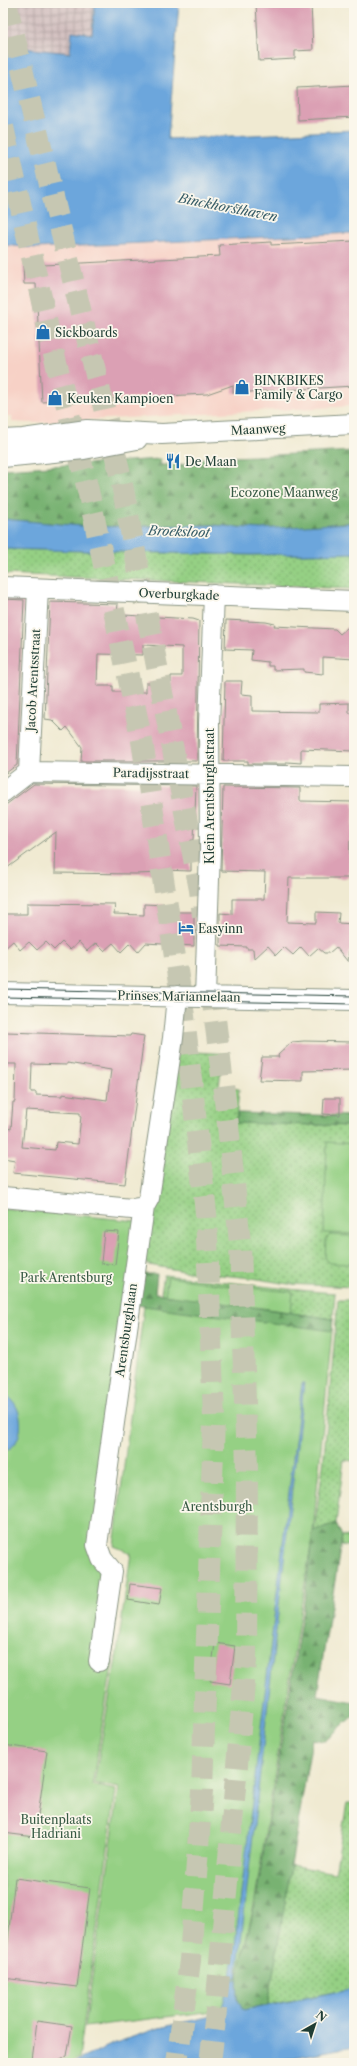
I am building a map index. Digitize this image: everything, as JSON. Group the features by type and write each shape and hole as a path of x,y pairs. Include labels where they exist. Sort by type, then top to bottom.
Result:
{"street":[{"name":"Maanweg","path":"3,440 29,439 80,430 162,434 354,424"},
{"name":"Maanweg","path":"3,457 84,449 162,434"},
{"name":"Overburgkade","path":"3,587 354,601"},
{"name":"Jacob Arentsstraat","path":"29,772 38,589"},
{"name":"Klein Arentsburghstraat","path":"205,997 210,774 209,722 214,595"},
{"name":"Paradijsstraat","path":"29,772 354,777"},
{"path":"3,792 29,772"},
{"name":"Prinses Mariannelaan","path":"3,993 354,1000"},
{"name":"Arentsburghlaan","path":"99,1661 112,1571 102,1559 97,1545 144,1207 149,1198 173,1038 177,996"},
{"path":"3,1197 132,1209 144,1207"}],"shaded area":[{"path":"3,3 100,3 95,61 3,51"},
{"path":"354,225 354,406 32,423 12,422 12,416 3,416 3,239"}],"green space":[{"name":"Ecozone Maanweg","path":"354,451 354,523 261,529 213,525 93,527 3,519 3,469 160,459 161,465 193,464 193,459"},
{"path":"3,549 252,555 354,553 354,589 3,574"},
{"path":"178,1051 229,1054 228,1061 221,1069 219,1087 239,1089 236,1123 354,1126 354,1287 288,1284 252,1278 189,1272 149,1265 142,1261 149,1222 152,1223"},
{"path":"237,1113 354,1116 354,1126 236,1123"},
{"path":"327,1142 354,1144 354,1234 324,1233"},
{"name":"Park Arentsburg","path":"3,1208 137,1221 96,1563 104,1588 94,1658 113,1661 92,1785 116,1790 79,2058 73,2060 72,2063 3,2063"},
{"path":"330,1235 350,1236 353,1241 353,1260 348,1264 329,1263 325,1259 326,1239"},
{"path":"145,1274 157,1274 155,1293 333,1319 332,1331 136,1305"},
{"path":"164,1275 335,1293 333,1319 161,1294"},
{"path":"168,1277 231,1286 293,1292 291,1312 165,1295"},
{"path":"338,1300 354,1300 354,1461 344,1460 336,1523 314,1531 323,1466"},
{"name":"Arentsburgh","path":"144,1306 332,1331 313,1532 254,1905 230,2009 85,2027 119,1788 94,1783 117,1654 131,1553 114,1546"},
{"path":"336,1523 342,1536 317,1695 354,1702 354,1715 325,1741 312,1739 268,2005 243,2011 238,2001 237,1979 255,1905 304,1602 313,1531"},
{"path":"342,1536 354,1538 354,1547 341,1545"},
{"path":"347,1803 354,1803 354,1988 268,2005 290,1865 335,1873"}],"water":[{"name":"Binckhorsthaven","path":"95,3 179,3 168,139 354,130 354,233 37,248 3,245 3,46 70,53 72,31 92,34"},
{"name":"Broeksloot","path":"3,519 93,527 213,525 261,529 354,523 354,553 252,555 3,549"},
{"path":"302,1383 304,1383 237,1977 231,1978"},
{"path":"3,1394 9,1397 17,1407 20,1427 15,1444 3,1452"},
{"path":"237,1979 238,2000 243,2011 354,1988 354,2046 266,2063 72,2063 115,2043 159,2028 220,2014 230,1980"}],"building":[{"path":"256,3 311,3 313,50 295,51 295,59 259,61"},
{"path":"354,85 354,117 298,120 297,88"},
{"path":"354,241 354,386 233,393 233,385 207,394 42,402 36,284 24,284 23,266 220,256 219,245 271,242 271,245"},
{"path":"3,599 24,600 17,765 3,775"},
{"path":"50,602 118,604 117,613 123,613 124,615 193,619 199,621 197,761 81,761 82,747 67,727 63,731 52,720 45,719","holes":["143,645 182,647 182,676 171,676 171,683 146,683 146,692 113,692 113,686 97,686 98,654 143,655"]},
{"path":"226,620 266,622 275,624 274,626 335,629 340,634 354,622 354,659 323,657 323,674 304,672 304,669 273,670 273,666 268,666 268,662 251,660 252,650 225,649"},
{"path":"225,681 242,681 241,694 252,695 252,711 319,712 319,704 349,703 349,713 354,713 354,751 301,749 301,763 287,762 287,764 248,764 248,761 223,761"},
{"path":"34,784 196,786 194,840 191,840 191,871 162,870 162,873 136,874 55,873 56,832 3,871 3,807"},
{"path":"223,787 300,788 300,801 354,802 353,840 350,840 349,878 289,878 287,922 316,923 316,912 339,913 338,923 354,924 354,951 349,951 348,962 336,947 329,953 324,953 318,948 309,956 301,947 293,955 284,947 276,955 268,946 254,959 253,949 247,949 247,947 220,946 220,913 232,914 232,899 264,899 265,872 221,871"},
{"path":"27,903 115,904 114,914 144,915 144,904 165,905 165,912 194,912 194,946 146,943 138,952 130,943 121,952 113,943 104,951 96,943 87,951 79,942 70,950 62,942 54,950 46,942 37,950 29,942 20,950 13,941 3,950 3,914 27,914"},
{"path":"6,1032 130,1036 131,1034 144,1036 125,1184 13,1173 15,1160 3,1158 3,1127 11,1129 13,1102 15,1102 16,1064 3,1064 3,1034","holes":["67,1063 111,1070 107,1100 62,1094 62,1096 36,1095 36,1092 31,1092 32,1064 67,1065","26,1110 80,1113 78,1144 56,1142 55,1150 22,1147"]},
{"path":"292,1042 354,1042 354,1070 303,1071 303,1081 259,1080 262,1057 279,1057 278,1055"},
{"path":"324,1098 340,1098 340,1115 323,1114"},
{"path":"104,1231 119,1232 115,1265 101,1263"},
{"path":"130,1584 162,1588 159,1605 128,1600"},
{"path":"215,1643 235,1646 230,1684 210,1681"},
{"path":"3,1745 47,1751 35,1837 3,1833"},
{"path":"15,1878 90,1888 77,1987 3,1978"},
{"path":"37,2021 72,2026 67,2056 56,2063 32,2060"}],"tunnel":[{"path":"6,3 120,474 200,890 203,916"},
{"path":"3,127 51,342 88,490 142,741 184,1016 206,1213 214,1419 202,1791 190,1960 177,2063"},
{"path":"210,978 228,1125 240,1243 247,1468 246,1660 215,2021 210,2063"}],"tram line":[{"path":"3,989 354,996"},
{"path":"3,997 354,1004"}],"place":[{"name":"Sickboards","path":"43,332"},
{"name":"BINKBIKES Family & Cargo","path":"242,387"},
{"name":"Keuken Kampioen","path":"55,398"},
{"name":"De Maan","path":"173,461"},
{"name":"Easyinn","path":"186,928"}],"park label":[{"name":"Buitenplaats Hadriani","path":"56,1826"}]}
